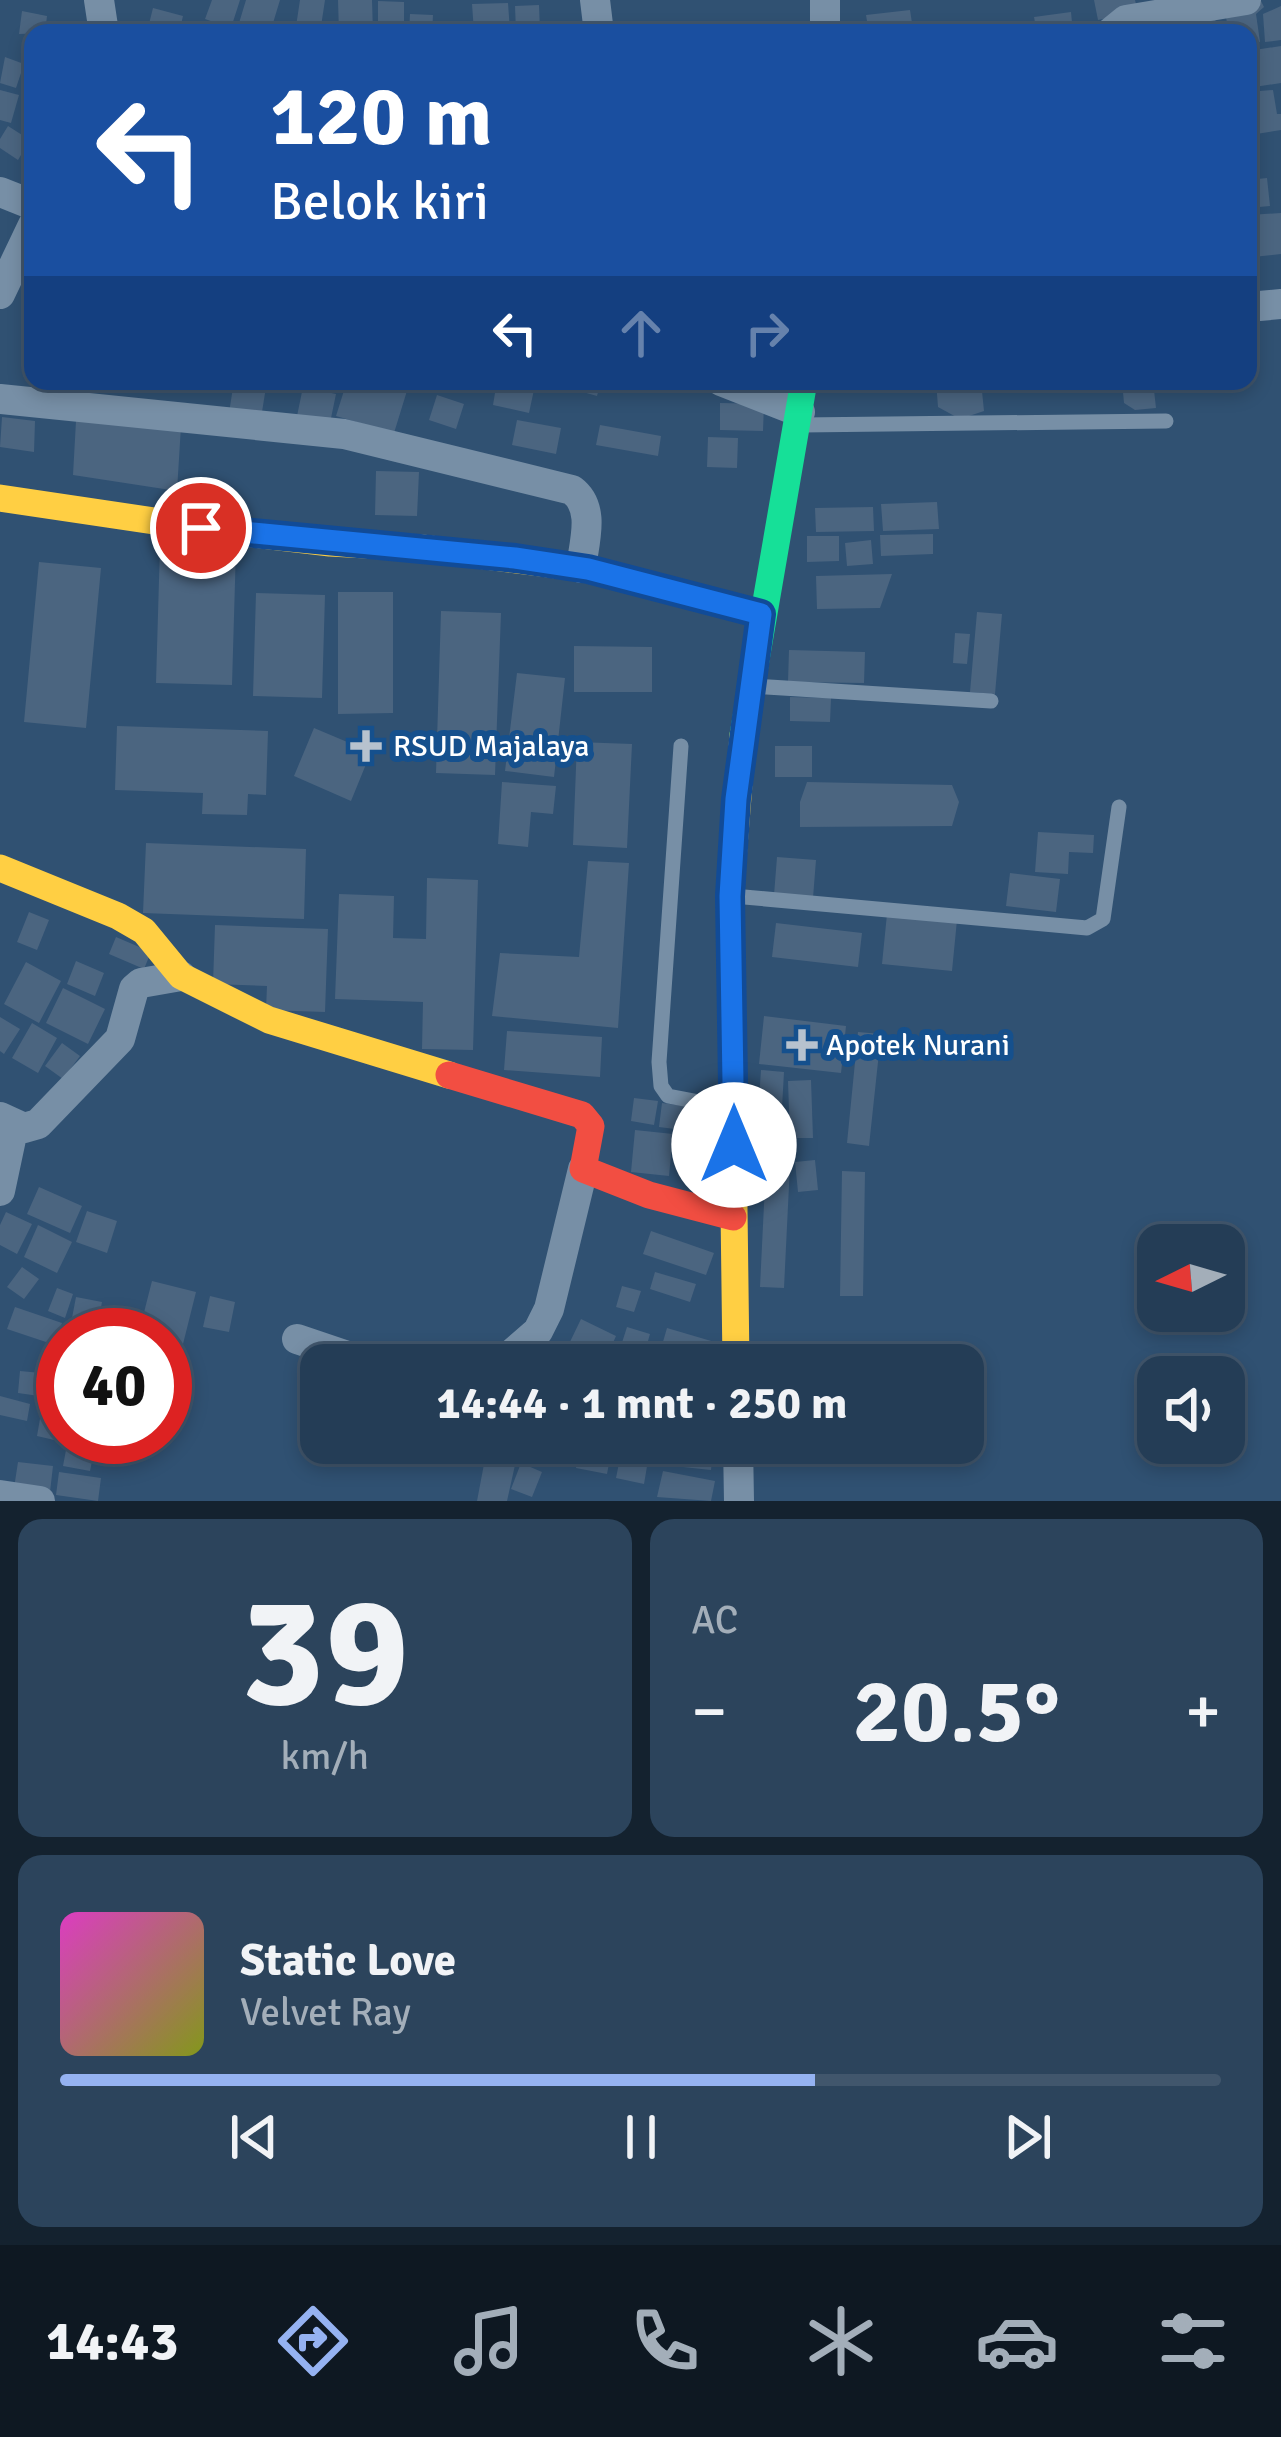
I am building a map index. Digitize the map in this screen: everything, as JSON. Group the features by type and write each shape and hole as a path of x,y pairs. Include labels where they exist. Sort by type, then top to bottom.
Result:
{"street":[{"path":"1121,24 1246,0"},
{"path":"0,294 24,244"},
{"path":"736,1344 730,896 736,799 749,686 800,406 749,390"},
{"path":"0,399 344,434 572,490 580,496 587,514 581,568"},
{"path":"0,498 201,528 581,568 761,614"},
{"path":"0,868 118,916 144,932 181,976 269,1020 582,1115 591,1126 584,1169 549,1309 538,1331 523,1344"},
{"path":"0,1191 7,1121 24,1128 38,1124 120,1039 140,982 181,976"},
{"path":"584,1169 649,1195 733,1217"},
{"path":"298,1340 310,1344"},
{"path":"738,1464 739,1501"},
{"path":"0,1495 40,1501"}],"lane":[{"path":"800,406 1166,421"},
{"path":"749,686 991,701"},
{"path":"681,746 661,1086 671,1098 734,1109"},
{"path":"730,896 1088,928 1103,919 1119,807"}],"building":[{"path":"212,0 240,0 232,24 205,19"},
{"path":"246,0 280,0 273,24 239,24"},
{"path":"300,0 325,0 321,24 296,24"},
{"path":"338,0 372,0 373,24 339,24"},
{"path":"1094,0 1135,0 1138,12 1098,20"},
{"path":"378,1 404,2 404,24 378,24"},
{"path":"1261,1 1264,7 1256,14 1260,42 1257,24 1227,24 1224,7"},
{"path":"508,3 510,24 473,24 472,4"},
{"path":"539,5 540,24 516,24 515,6"},
{"path":"1281,6 1281,40 1265,42 1263,14"},
{"path":"153,8 183,16 181,24 149,24"},
{"path":"910,10 912,23 942,24 868,24 866,15"},
{"path":"1214,10 1216,24 1150,24"},
{"path":"22,11 47,16 46,24 24,24 24,34 19,34"},
{"path":"1071,12 1072,24 1035,24 1034,17"},
{"path":"410,14 433,15 432,24 409,24"},
{"path":"1281,46 1281,83 1257,87 1257,50"},
{"path":"5,57 24,64 16,88 0,83"},
{"path":"0,90 19,95 11,123 0,120"},
{"path":"1273,90 1281,130 1257,134 1257,91"},
{"path":"8,126 24,136 18,160 0,148"},
{"path":"1267,178 1270,206 1257,207 1257,179"},
{"path":"1281,213 1281,254 1257,257 1257,214"},
{"path":"233,390 266,390 261,418 229,413"},
{"path":"302,390 336,394 330,423 297,416"},
{"path":"344,390 407,390 394,433 336,416"},
{"path":"496,390 534,390 529,413 493,405"},
{"path":"937,390 982,390 984,411 960,419 938,407"},
{"path":"1123,390 1154,390 1156,408 1135,410 1124,403"},
{"path":"437,395 464,404 456,429 429,420"},
{"path":"720,403 764,404 763,431 720,430"},
{"path":"2,417 35,421 34,452 0,447"},
{"path":"517,420 561,428 556,454 512,445"},
{"path":"76,421 181,426 177,491 73,475"},
{"path":"600,425 661,436 658,456 596,445"},
{"path":"708,437 738,438 737,468 707,467"},
{"path":"376,471 419,472 417,516 375,515"},
{"path":"937,502 939,529 883,531 881,504"},
{"path":"873,507 874,531 816,532 815,508"},
{"path":"933,534 933,554 881,556 880,535"},
{"path":"807,536 839,536 839,561 807,562"},
{"path":"871,540 873,564 847,566 845,543"},
{"path":"160,545 236,548 232,685 156,683"},
{"path":"39,562 101,568 86,728 24,722"},
{"path":"892,574 880,608 817,609 816,576"},
{"path":"338,592 393,592 393,713 338,714"},
{"path":"256,593 325,595 322,698 253,696"},
{"path":"441,611 501,613 495,775 436,773"},
{"path":"977,612 1002,614 995,694 970,692"},
{"path":"955,633 970,634 967,664 953,663"},
{"path":"574,646 652,647 652,692 574,692"},
{"path":"789,650 865,652 864,683 788,682"},
{"path":"517,673 565,678 554,777 505,771"},
{"path":"790,697 831,698 830,722 790,721"},
{"path":"117,726 268,731 266,795 248,794 247,815 202,814 203,793 115,790"},
{"path":"314,728 371,752 351,801 294,776"},
{"path":"577,742 632,744 627,848 573,845"},
{"path":"775,746 812,746 812,777 775,777"},
{"path":"502,782 556,786 553,814 531,812 528,847 498,844"},
{"path":"807,782 952,785 959,802 952,826 800,827 800,802"},
{"path":"1038,832 1094,835 1093,853 1069,852 1068,874 1035,872"},
{"path":"146,843 306,849 304,919 143,913"},
{"path":"777,857 816,860 813,898 774,895"},
{"path":"588,861 629,863 618,1028 492,1016 500,953 579,957"},
{"path":"1010,873 1060,879 1056,912 1006,906"},
{"path":"427,878 478,880 473,1050 422,1049 423,1002 335,999 339,894 394,896 393,938 426,939"},
{"path":"29,912 49,920 37,950 17,942"},
{"path":"887,914 957,920 952,971 882,964"},
{"path":"776,923 862,933 858,967 772,957"},
{"path":"215,925 328,929 325,1012 266,1010 267,986 213,984"},
{"path":"116,937 151,952 144,969 109,954"},
{"path":"76,961 104,973 95,996 67,984"},
{"path":"26,962 61,981 39,1023 4,1004"},
{"path":"63,988 105,1009 88,1044 46,1023"},
{"name":"Apotek Nurani","path":"764,1016 846,1026 841,1073 759,1064"},
{"path":"0,1017 20,1029 4,1054 0,1051"},
{"path":"32,1023 57,1038 38,1073 12,1058"},
{"path":"507,1031 602,1037 600,1077 504,1070"},
{"path":"858,1032 881,1034 869,1146 847,1143"},
{"path":"62,1043 80,1056 63,1079 45,1066"},
{"path":"761,1070 784,1072 780,1144 756,1143"},
{"path":"811,1080 813,1138 790,1138 788,1081"},
{"path":"634,1098 658,1101 654,1125 631,1121"},
{"path":"662,1103 692,1107 690,1131 659,1127"},
{"path":"635,1130 673,1134 669,1176 631,1172"},
{"path":"815,1160 818,1190 798,1192 795,1162"},
{"path":"766,1163 790,1165 784,1288 760,1287"},
{"path":"842,1171 865,1172 863,1296 840,1296"},
{"path":"39,1187 82,1206 70,1233 27,1214"},
{"path":"87,1211 117,1221 107,1253 76,1242"},
{"path":"6,1212 32,1224 17,1254 0,1245"},
{"path":"38,1225 72,1242 57,1273 24,1257"},
{"path":"651,1231 714,1253 706,1275 643,1254"},
{"path":"22,1267 39,1279 24,1299 7,1287"},
{"path":"655,1272 696,1284 690,1302 650,1289"},
{"path":"152,1281 196,1292 192,1308 145,1308"},
{"path":"622,1286 641,1291 634,1312 616,1307"},
{"path":"57,1288 73,1294 68,1308 49,1308"},
{"path":"210,1296 235,1302 229,1332 203,1327"},
{"path":"76,1297 102,1302 101,1308 74,1308"},
{"path":"15,1307 36,1314 36,1339 7,1329"},
{"path":"581,1319 616,1336 612,1344 569,1344"},
{"path":"627,1327 650,1334 647,1344 622,1344"},
{"path":"667,1328 718,1343 718,1344 662,1344"},
{"path":"20,1371 36,1373 36,1396 18,1393"},
{"path":"0,1396 30,1404 27,1421 0,1415"},
{"path":"18,1462 53,1466 50,1492 14,1488"},
{"path":"63,1464 91,1464 90,1471"},
{"path":"484,1464 515,1464 507,1501 477,1501"},
{"path":"521,1464 542,1472 532,1497 511,1489"},
{"path":"577,1464 609,1464 607,1474 576,1468"},
{"path":"619,1464 647,1464 644,1484 616,1478"},
{"path":"683,1464 712,1464 711,1470"},
{"path":"663,1471 715,1481 711,1501 657,1497"},
{"path":"59,1472 101,1478 98,1501 56,1495"}],"traffic: fast":[{"path":"743,735 802,390"}],"traffic: slow":[{"path":"0,498 201,528 581,568 761,614"},
{"path":"736,1344 730,896 743,735"},
{"path":"0,868 118,916 144,931 181,976 269,1020 449,1075"}],"traffic: jam":[{"path":"449,1075 582,1115 591,1126 583,1169 649,1195 733,1217"}],"place":[{"name":"RSUD Majalaya","path":"366,746"},
{"name":"Apotek Nurani","path":"802,1045"}],"route":[{"path":"201,528 588,569 761,614 736,799 730,896 734,1145"}]}
